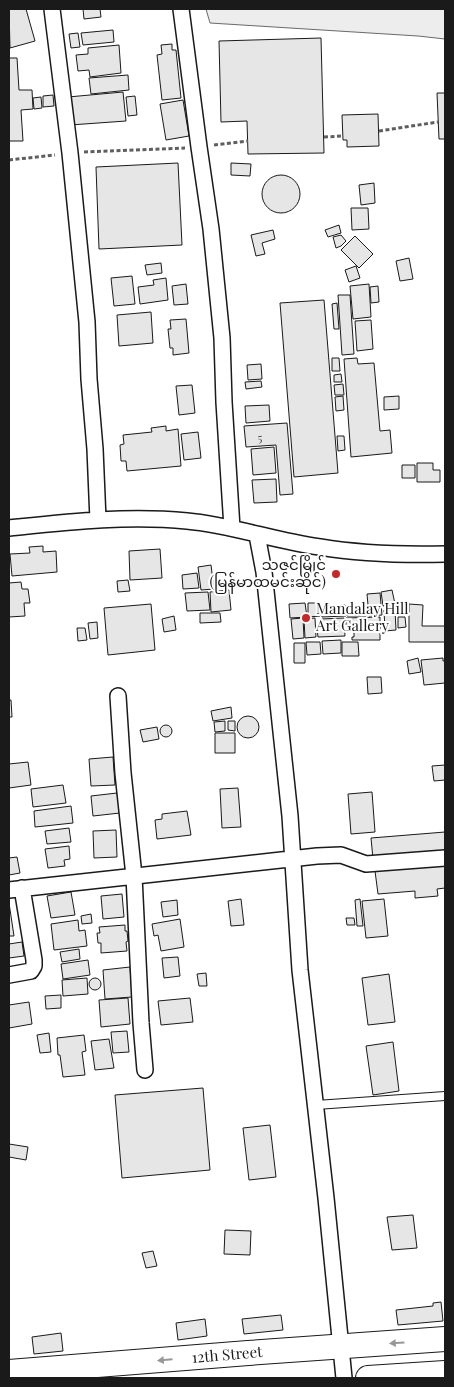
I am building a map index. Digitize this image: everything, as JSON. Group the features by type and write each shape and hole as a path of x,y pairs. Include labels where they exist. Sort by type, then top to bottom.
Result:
{"main road":[{"name":"12th Street","path":"9,1372 340,1346 445,1340"},
{"path":"368,1378 445,1373"}],"street":[{"path":"52,9 70,153 86,322 98,520"},
{"path":"181,9 211,229 222,338 232,528"},
{"path":"9,528 71,521 186,520 320,547 374,554 445,554"},
{"path":"257,535 264,572 290,816 300,970 344,1378"},
{"path":"118,696 123,773 134,876 145,1070"},
{"path":"9,975 31,971 34,966 15,889 292,858 342,855 366,864 445,858"}],"lane":[{"path":"316,1106 445,1096"}],"path":[{"path":"379,131 438,122"},
{"path":"324,137 343,136"},
{"path":"9,160 70,153 199,147 248,141"}],"shaded area":[{"path":"206,9 445,9 445,39 210,23"}],"building":[{"path":"9,9 26,9 35,41 10,48"},
{"path":"83,9 100,9 101,17 84,19"},
{"path":"113,30 114,42 83,45 81,33"},
{"path":"78,33 80,47 71,48 69,34"},
{"path":"321,38 324,153 248,154 247,121 221,122 219,41"},
{"path":"172,44 172,50 176,50 181,98 162,100 157,55 162,54 161,45"},
{"path":"119,45 121,73 90,77 89,70 78,71 76,55 88,54 88,48"},
{"path":"9,58 17,58 19,90 32,90 33,109 21,110 23,141 9,141"},
{"path":"128,75 129,90 91,94 89,78"},
{"path":"123,92 126,121 70,125 68,97"},
{"path":"437,93 445,93 445,139 439,139"},
{"path":"53,95 54,106 43,107 43,96"},
{"path":"135,96 137,115 128,116 126,97"},
{"path":"41,97 42,108 34,109 33,98"},
{"path":"183,100 189,136 166,140 160,104"},
{"path":"378,114 379,146 347,147 347,140 343,140 342,115"},
{"path":"178,163 182,245 99,249 96,167"},
{"path":"231,163 251,164 250,176 231,175"},
{"path":"281,175 288,176 294,181 299,187 299,201 294,207 288,212 281,213 274,212 268,207 263,201 262,194 263,187 268,181 274,176"},
{"path":"374,183 375,203 361,205 359,185"},
{"path":"351,208 368,208 369,229 352,230"},
{"path":"339,225 341,233 328,237 325,230"},
{"path":"273,230 275,239 262,243 265,254 256,256 251,235"},
{"path":"341,235 346,241 336,248 333,237"},
{"path":"355,236 373,254 359,268 341,250"},
{"path":"409,258 413,279 400,281 396,261"},
{"path":"161,263 162,273 147,275 145,265"},
{"path":"356,266 360,278 349,282 345,270"},
{"path":"132,276 135,304 114,306 111,278"},
{"path":"166,278 168,300 140,304 138,287 154,285 153,280"},
{"path":"186,284 188,304 174,305 172,286"},
{"path":"369,284 371,317 353,319 350,286"},
{"path":"378,286 379,302 371,303 370,287"},
{"path":"338,295 350,295 354,354 342,355"},
{"path":"324,300 338,473 294,477 280,303"},
{"path":"337,303 339,329 334,329 332,304"},
{"path":"151,312 153,343 119,346 117,315"},
{"path":"186,319 189,353 173,355 173,348 170,348 168,329 171,329 170,320"},
{"path":"371,320 373,349 357,351 355,321"},
{"path":"332,358 339,358 340,371 332,371"},
{"path":"357,358 358,364 374,363 380,431 390,430 392,453 351,457 344,359"},
{"path":"261,364 262,379 248,380 247,365"},
{"path":"341,374 342,382 334,382 334,375"},
{"path":"261,381 262,387 246,389 245,382"},
{"path":"343,384 344,395 335,395 334,385"},
{"path":"192,385 195,413 179,415 176,386"},
{"path":"343,396 344,410 336,411 335,397"},
{"path":"399,396 399,409 384,410 384,397"},
{"path":"269,405 270,421 246,423 245,406"},
{"path":"287,423 293,494 280,495 276,445 246,447 244,426"},
{"path":"166,426 166,431 178,429 181,466 127,471 126,461 121,461 120,445 124,444 123,435 152,432 151,428"},
{"path":"198,432 201,458 184,460 181,434"},
{"path":"337,436 344,436 345,450 338,451"},
{"path":"274,447 276,473 253,475 251,449"},
{"path":"417,463 433,463 433,470 440,470 440,482 417,482"},
{"path":"402,465 415,465 415,478 402,478"},
{"path":"276,479 277,502 254,503 252,480"},
{"path":"43,546 43,552 56,551 57,572 12,576 10,554 30,553 29,547"},
{"path":"160,549 162,578 130,580 129,551"},
{"path":"211,565 214,589 201,590 198,567"},
{"path":"197,573 199,588 183,589 182,575"},
{"path":"128,580 130,591 118,592 117,581"},
{"path":"21,582 22,589 28,589 30,603 24,603 25,616 9,617 9,583"},
{"path":"229,590 231,610 211,612 210,592"},
{"path":"392,590 395,604 383,606 381,592"},
{"path":"208,592 210,610 187,611 185,593"},
{"path":"380,593 382,615 369,616 367,594"},
{"path":"403,601 404,609 396,610 395,602"},
{"path":"305,603 307,617 290,618 289,604"},
{"path":"308,603 319,603 320,616 308,617"},
{"path":"151,604 155,650 108,655 104,608"},
{"path":"409,604 423,605 422,626 445,626 445,642 409,642"},
{"path":"345,605 346,616 322,617 322,607"},
{"path":"347,607 366,607 366,616 347,616"},
{"path":"384,610 395,610 396,630 385,631"},
{"path":"200,613 220,613 221,622 200,623"},
{"path":"174,616 176,630 164,632 162,619"},
{"path":"380,617 380,640 352,640 352,637 354,637 354,625 346,625 346,618"},
{"path":"398,617 405,617 406,627 398,628"},
{"path":"303,618 304,638 293,639 291,619"},
{"path":"315,618 316,637 305,638 304,619"},
{"path":"344,618 345,636 318,637 317,628 322,627 321,619"},
{"path":"97,622 98,638 90,639 88,623"},
{"path":"77,628 85,628 87,640 78,641"},
{"path":"341,640 341,653 323,654 322,641"},
{"path":"306,642 320,642 321,654 307,655"},
{"path":"342,642 358,642 359,656 342,656"},
{"path":"294,643 305,643 305,663 294,663"},
{"path":"418,658 421,672 409,674 407,661"},
{"path":"443,658 443,661 445,661 445,683 424,685 421,660"},
{"path":"367,677 381,677 382,693 368,694"},
{"path":"9,700 11,700 12,717 9,717"},
{"path":"231,707 232,718 213,721 211,711"},
{"path":"248,716 258,723 259,727 252,737 248,738 238,731 237,727 244,717"},
{"path":"225,721 225,731 215,732 214,722"},
{"path":"228,721 235,721 235,731 228,730"},
{"path":"168,725 171,726 171,736 164,737 161,736 160,729 161,726"},
{"path":"157,727 159,739 143,742 140,730"},
{"path":"215,733 235,733 235,753 215,753"},
{"path":"113,757 115,785 91,786 89,759"},
{"path":"28,762 31,785 9,788 9,764"},
{"path":"445,765 445,780 434,781 432,766"},
{"path":"63,785 66,803 33,807 31,789"},
{"path":"238,788 241,827 222,828 220,789"},
{"path":"372,792 375,832 351,834 348,794"},
{"path":"117,793 120,813 93,816 91,796"},
{"path":"71,806 73,823 35,827 34,811"},
{"path":"187,811 191,835 157,839 155,820 162,819 162,814"},
{"path":"69,828 71,842 47,844 45,831"},
{"path":"116,830 117,857 94,858 93,831"},
{"path":"445,832 445,853 373,859 371,838"},
{"path":"69,846 70,859 64,860 65,866 48,868 45,849"},
{"path":"17,857 20,873 9,875 9,858"},
{"path":"445,864 445,888 437,889 438,896 415,898 415,891 378,894 375,871"},
{"path":"71,892 75,915 51,918 47,896"},
{"path":"122,894 124,917 103,919 101,896"},
{"path":"241,899 244,925 231,926 228,901"},
{"path":"360,899 363,926 357,926 355,900"},
{"path":"384,899 388,936 366,938 362,901"},
{"path":"177,900 178,915 163,917 161,902"},
{"path":"9,903 14,936 9,936"},
{"path":"91,914 92,923 82,924 81,916"},
{"path":"346,918 354,918 355,925 347,925"},
{"path":"180,919 184,947 161,951 158,935 154,936 152,924"},
{"path":"78,920 79,931 85,930 87,946 54,950 51,924"},
{"path":"125,925 128,941 126,942 127,951 101,953 101,943 98,943 97,933 100,933 99,927"},
{"path":"22,942 24,956 9,958 9,944"},
{"path":"79,949 80,959 62,962 60,952"},
{"path":"178,957 180,976 164,978 162,958"},
{"path":"88,960 90,975 63,979 61,964"},
{"path":"130,967 132,997 105,999 103,970"},
{"path":"206,973 207,986 199,986 197,974"},
{"path":"389,974 395,1022 368,1025 362,978"},
{"path":"87,978 88,994 63,996 62,980"},
{"path":"97,978 100,979 100,989 93,990 90,989 89,982 90,979"},
{"path":"61,995 61,1008 46,1009 45,996"},
{"path":"128,998 130,1024 101,1027 99,1000"},
{"path":"190,998 193,1022 161,1025 158,1001"},
{"path":"29,1002 32,1024 9,1028 9,1005"},
{"path":"127,1031 129,1052 113,1053 111,1032"},
{"path":"49,1033 51,1052 40,1053 37,1035"},
{"path":"84,1035 86,1051 82,1052 85,1075 63,1077 60,1055 58,1055 57,1038"},
{"path":"109,1039 114,1068 95,1070 91,1041"},
{"path":"393,1042 399,1091 373,1095 366,1046"},
{"path":"203,1088 210,1170 122,1178 115,1095"},
{"path":"270,1125 276,1177 249,1180 243,1128"},
{"path":"9,1144 28,1147 26,1160 9,1157"},
{"path":"413,1215 417,1248 392,1250 387,1217"},
{"path":"225,1230 251,1231 250,1255 224,1254"},
{"path":"153,1251 157,1266 146,1268 142,1253"},
{"path":"441,1302 443,1321 398,1325 396,1310 433,1306 433,1303"},
{"path":"281,1315 283,1330 244,1334 242,1319"},
{"path":"205,1319 207,1336 178,1340 176,1323"},
{"path":"61,1333 63,1351 34,1354 32,1337"}],"place":[{"name":"သဇင်မြိုင် (မြန်မာထမင်းဆိုင်)","path":"336,574"},
{"name":"Mandalay Hill Art Gallery","path":"306,618"}]}
